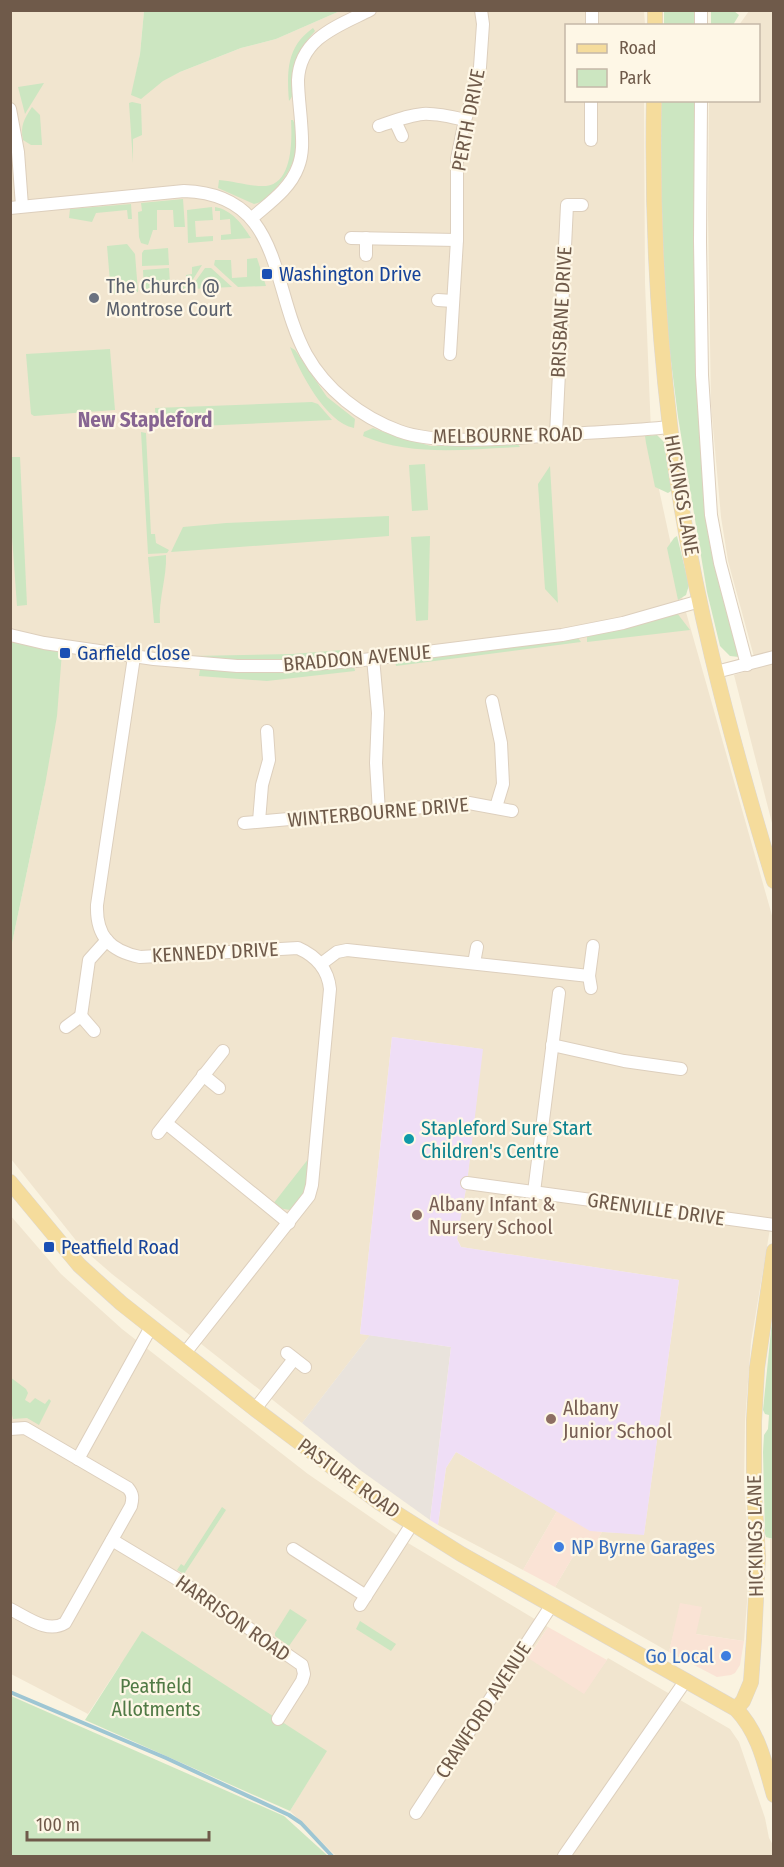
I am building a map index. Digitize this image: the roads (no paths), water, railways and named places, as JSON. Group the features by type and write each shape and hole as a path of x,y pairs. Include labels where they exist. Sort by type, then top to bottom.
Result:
{"main road":[{"name":"HICKINGS LANE","path":"654,102 653,184 659,310 670,428 700,601 716,672 768,847 774,881"},
{"name":"PASTURE ROAD","path":"10,1182 79,1264 121,1303 374,1498 412,1524 551,1606 736,1709"},
{"name":"HICKINGS LANE","path":"736,1709 751,1682 758,1556 754,1491 754,1421 758,1359 774,1251"},
{"path":"736,1709 755,1735 774,1795"}],"street":[{"path":"252,218 285,188 298,168 302,148 298,80 305,53 324,33 370,10"},
{"name":"PERTH DRIVE","path":"450,354 457,240 456,167 465,120 480,67 483,24 481,10"},
{"path":"591,102 591,140"},
{"name":"HICKINGS LANE","path":"701,102 702,340 711,514 720,563 747,665"},
{"path":"10,109 18,152 16,207"},
{"path":"379,126 424,112 465,120"},
{"path":"395,120 402,136"},
{"path":"576,124 591,124"},
{"name":"MELBOURNE ROAD","path":"16,207 191,191 212,194 227,200 252,218 265,239 298,336 307,356 323,379 367,416 398,430 432,438 456,439 670,428"},
{"name":"BRISBANE DRIVE","path":"556,435 567,205 582,205"},
{"path":"351,237 457,240"},
{"path":"366,238 366,255"},
{"path":"438,300 453,301"},
{"name":"BRADDON AVENUE","path":"10,635 44,643 134,657 237,666 285,666 373,658 595,630 700,601"},
{"path":"66,1027 81,1016 89,960 107,940 99,925 98,905 134,657"},
{"path":"716,672 774,657"},
{"path":"373,658 378,713 376,762 379,812"},
{"path":"492,701 501,743 503,784 496,807"},
{"path":"484,723 497,722"},
{"path":"259,821 262,784 269,760 267,731"},
{"name":"WINTERBOURNE DRIVE","path":"244,823 469,803 512,811"},
{"name":"KENNEDY DRIVE","path":"107,940 121,951 140,957 298,948 321,964"},
{"path":"185,1353 305,1202 312,1185 330,989 327,975 321,964 337,952 347,950 474,963 590,982 593,946"},
{"path":"474,963 477,947"},
{"path":"534,1192 559,993"},
{"path":"81,1016 94,1031"},
{"path":"552,1045 681,1070"},
{"path":"158,1133 223,1051"},
{"path":"203,1075 219,1088"},
{"path":"166,1123 289,1223"},
{"name":"GRENVILLE DRIVE","path":"467,1184 774,1226"},
{"path":"78,1459 151,1327"},
{"path":"255,1408 291,1356 305,1367"},
{"path":"10,1429 25,1428 132,1492 131,1506 65,1623 57,1628 50,1627 10,1609"},
{"path":"293,1549 363,1601 412,1524"},
{"name":"HARRISON ROAD","path":"112,1540 182,1582 302,1665 304,1674 302,1681 278,1719"},
{"name":"CRAWFORD AVENUE","path":"416,1813 551,1606"},
{"path":"564,1857 686,1680"}],"waterway":[{"path":"10,1692 166,1758 289,1815 301,1823 332,1856"}],"place":[{"name":"Washington Drive","path":"267,274"},
{"name":"The Church @ Montrose Court","path":"94,298"},
{"name":"Garfield Close","path":"65,653"},
{"name":"Stapleford Sure Start Children's Centre","path":"409,1139"},
{"name":"Albany Infant & Nursery School","path":"417,1215"},
{"name":"Peatfield Road","path":"49,1247"},
{"name":"Albany Junior School","path":"551,1419"},
{"name":"NP Byrne Garages","path":"559,1547"},
{"name":"Go Local","path":"726,1656"}],"district":[{"name":"New Stapleford","path":"145,420"}],"park label":[{"name":"Peatfield Allotments","path":"156,1698"}]}
